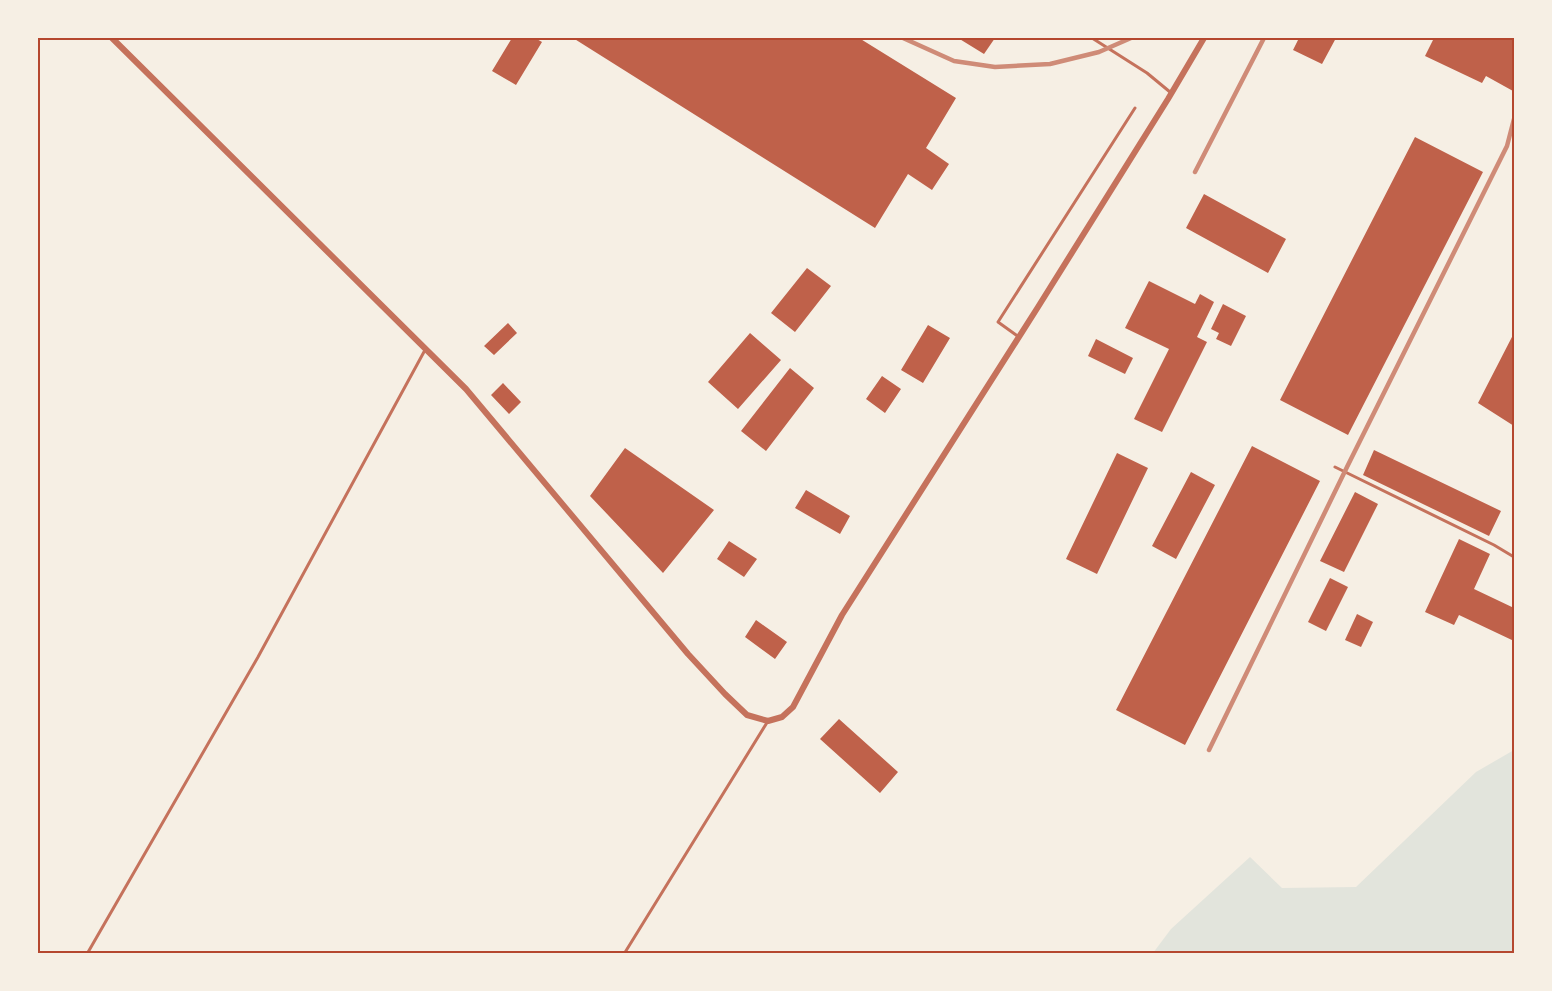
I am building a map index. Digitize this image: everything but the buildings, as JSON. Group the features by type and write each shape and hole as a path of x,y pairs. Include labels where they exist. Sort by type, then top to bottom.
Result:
{"street":[{"path":"112,38 466,389 688,654 747,715 768,722 782,717 793,707 842,615 1019,337 1204,38"}],"lane":[{"path":"1092,38 1147,73 1172,93"},
{"path":"1019,337 998,322 1135,108"},
{"path":"87,954 258,657 426,348"},
{"path":"1335,467 1515,557"},
{"path":"624,954 768,722"}],"shaded area":[{"path":"1514,750 1514,953 1153,953 1171,929 1250,857 1282,888 1356,887 1476,772"}],"railway":[{"path":"903,38 954,61 995,67 1050,64 1099,52 1131,38"},
{"path":"1195,172 1264,38"},
{"path":"1209,750 1507,146 1514,119"}]}
